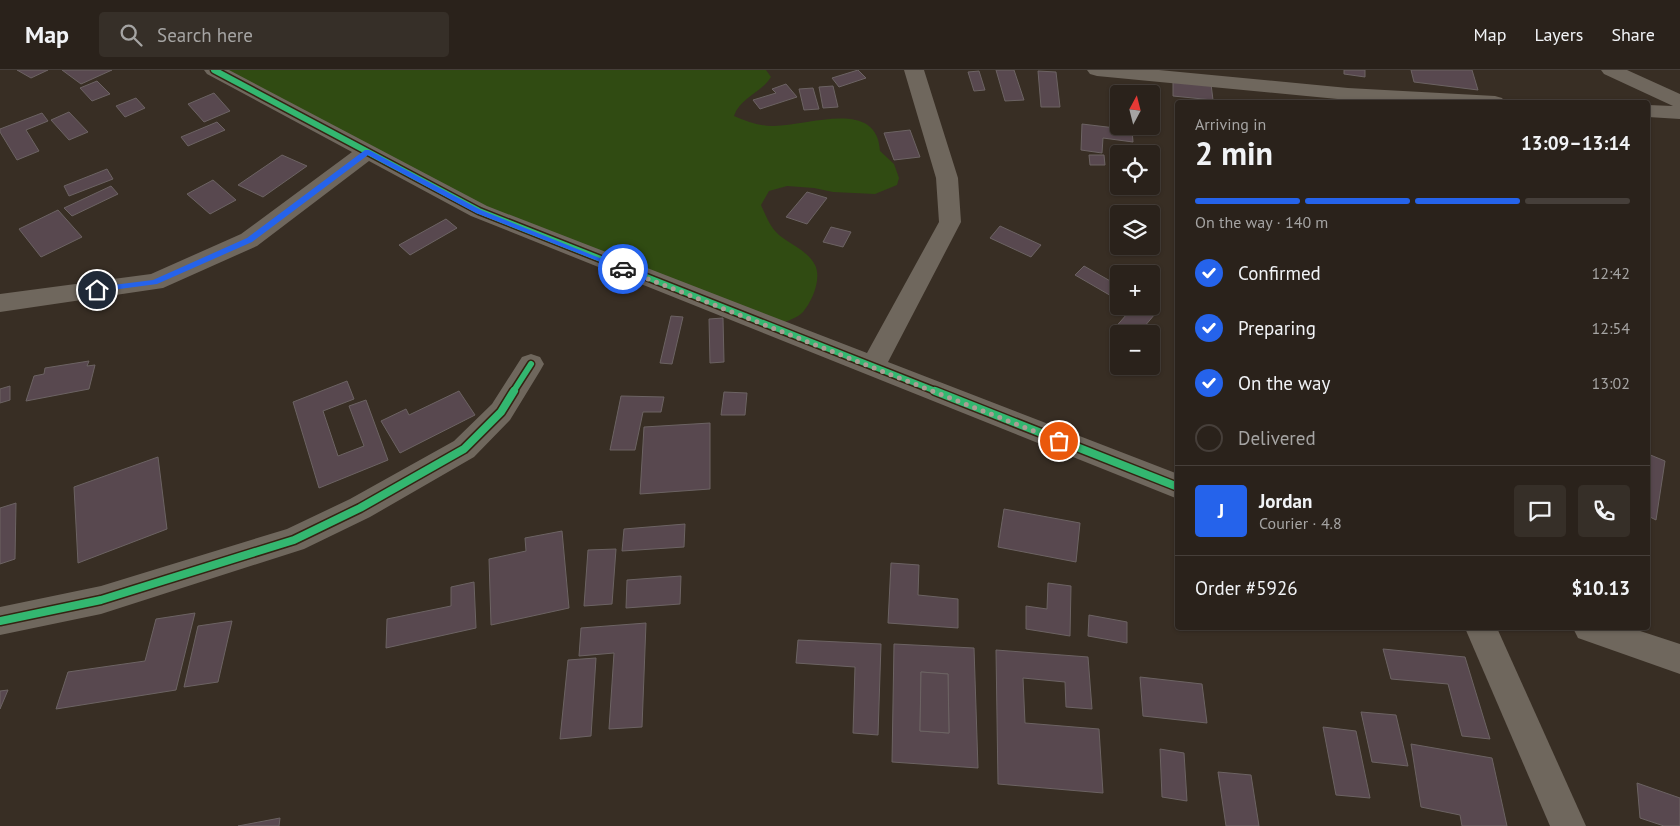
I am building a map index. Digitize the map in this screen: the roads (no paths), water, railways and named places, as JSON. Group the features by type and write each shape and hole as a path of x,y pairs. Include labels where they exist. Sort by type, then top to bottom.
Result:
{"street":[{"path":"214,70 479,211 872,367 1174,479"},
{"path":"872,367 950,222 946,178 914,70"},
{"path":"1097,70 1347,98 1421,100"},
{"path":"1611,70 1680,102"},
{"path":"1650,111 1680,113"},
{"path":"0,303 155,282 249,240 367,152"},
{"path":"0,621 101,600 294,540 351,512 464,449 501,412 532,364"},
{"path":"1482,630 1568,826"},
{"path":"1595,630 1680,659"}]}
